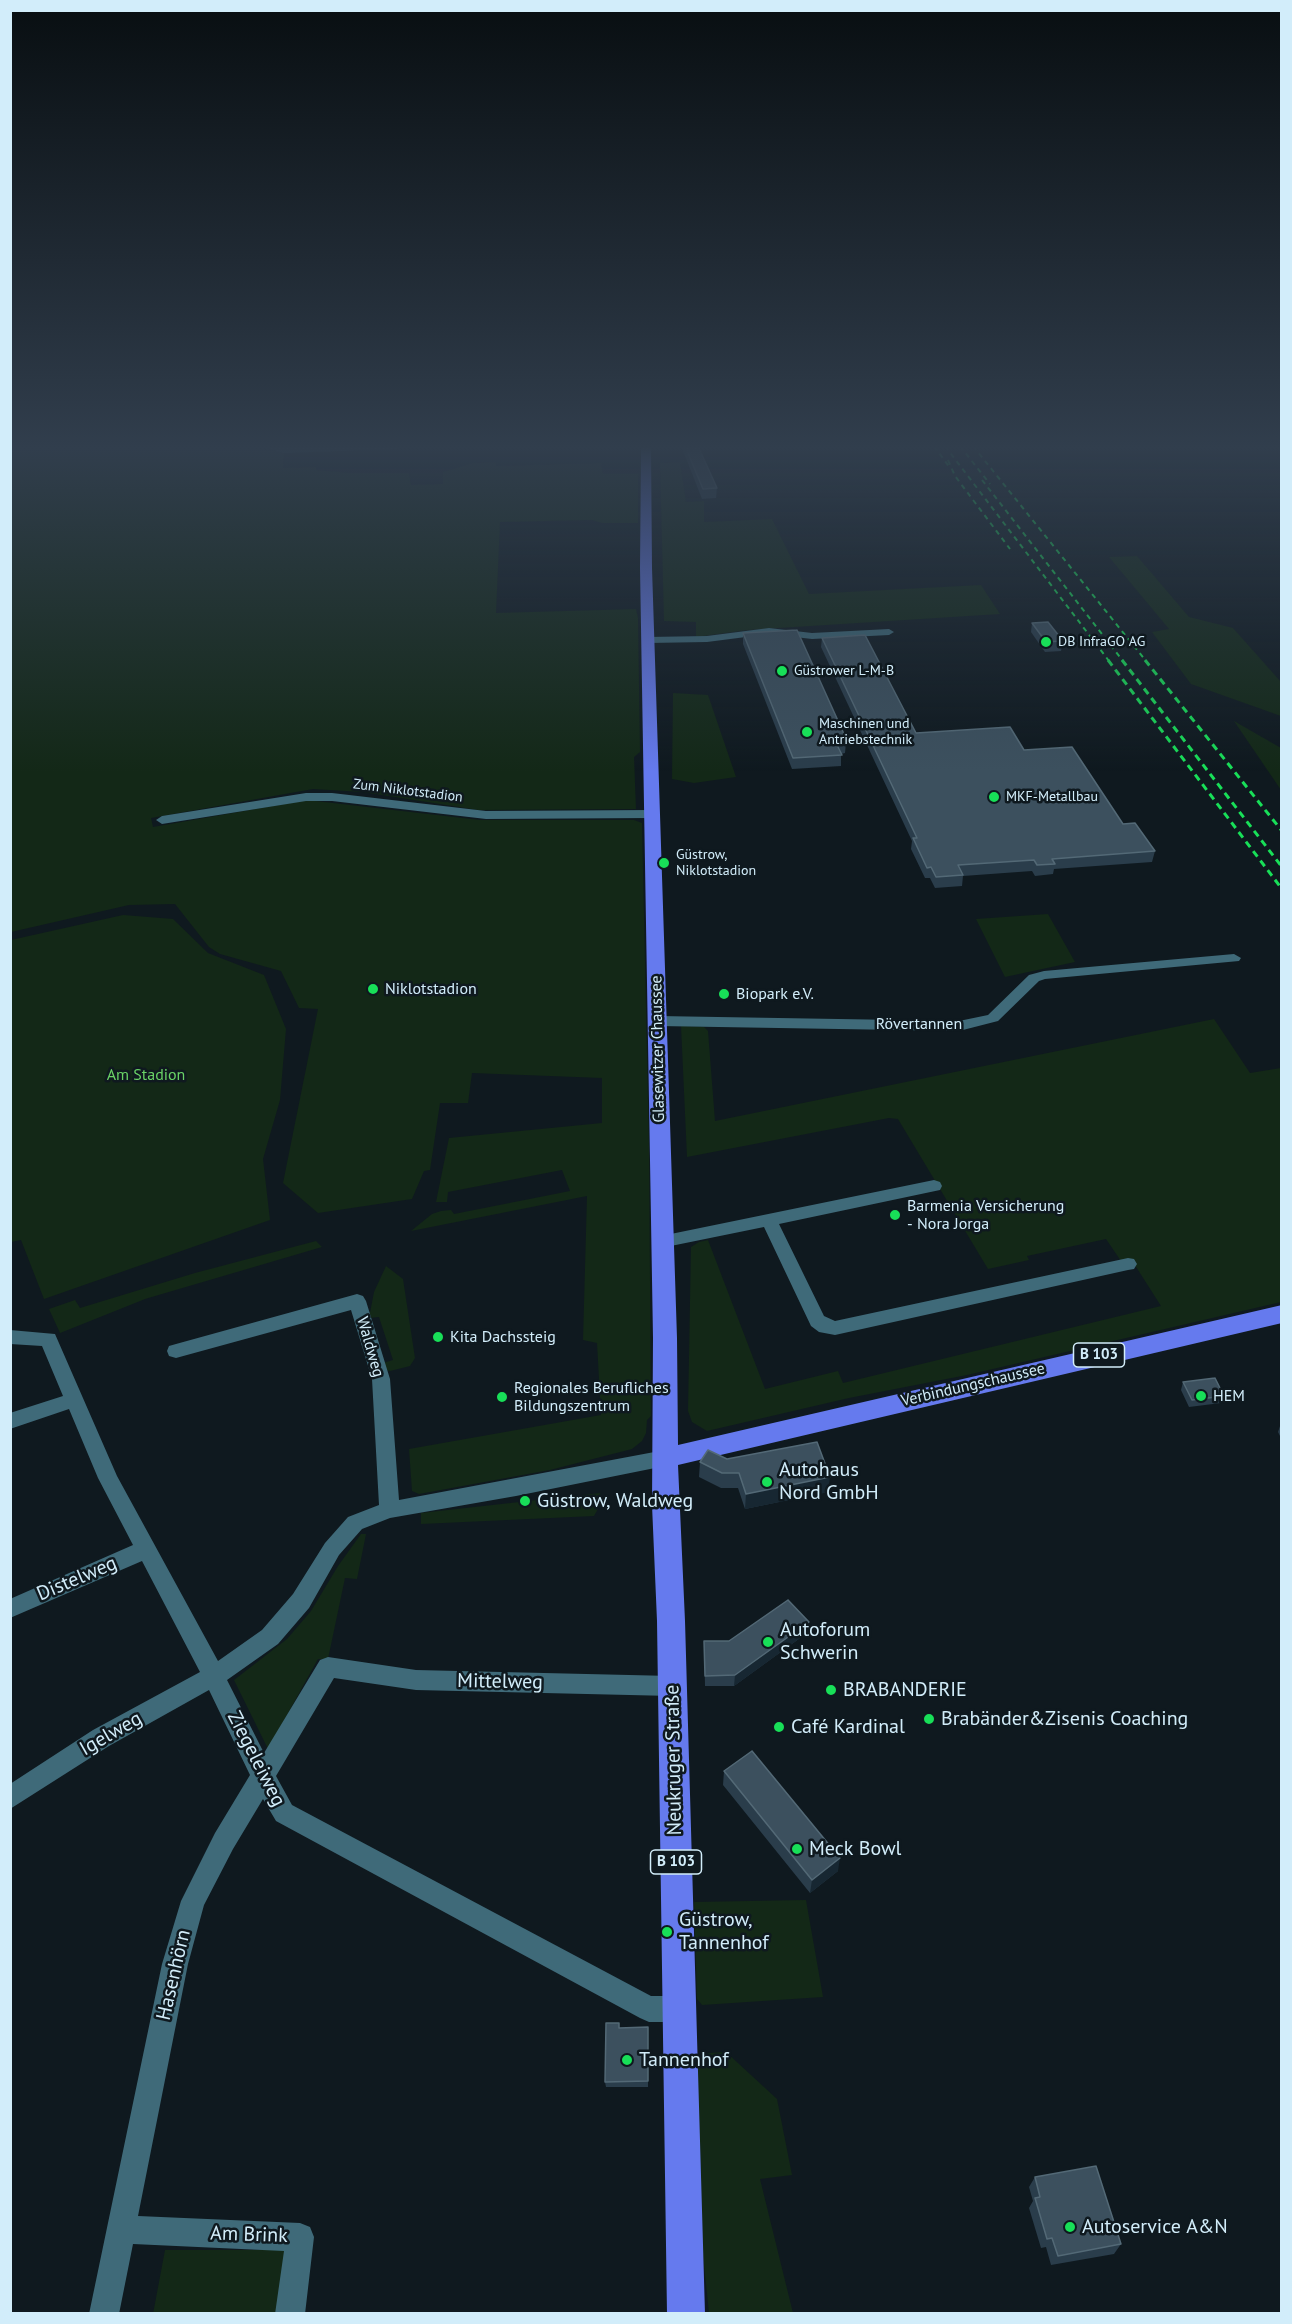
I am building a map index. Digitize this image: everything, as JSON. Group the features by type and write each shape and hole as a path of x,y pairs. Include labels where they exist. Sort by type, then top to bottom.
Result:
{"main road":[{"name":"Glasewitzer Chaussee","path":"647,554 665,1458"},
{"name":"Verbindungschaussee","path":"665,1458 1281,1314"},
{"name":"Neukruger Straße","path":"665,1458 686,2313"}],"street":[{"path":"648,640 706,639 769,631 812,636 889,632"},
{"name":"Zum Niklotstadion","path":"162,820 306,797 332,797 486,815 652,814"},
{"name":"Rövertannen","path":"658,1022 959,1026 993,1018 1034,978 1044,975 1234,958"},
{"path":"661,1242 934,1186"},
{"path":"769,1220 817,1320 825,1327 836,1328 1128,1264"},
{"name":"Waldweg","path":"176,1351 357,1301 381,1379 388,1510"},
{"name":"Ziegeleiweg","path":"10,1337 48,1339 108,1478 214,1676 263,1777 284,1813 649,2009 679,2009"},
{"path":"10,1421 73,1400"},
{"path":"214,1676 270,1637 301,1601 332,1549 355,1523 388,1510 516,1488 665,1458"},
{"name":"Distelweg","path":"10,1609 145,1550"},
{"name":"Mittelweg","path":"327,1667 416,1680 672,1686"},
{"name":"Hasenhörn","path":"104,2313 185,1924 193,1901 224,1841 327,1667"},
{"name":"Igelweg","path":"10,1798 101,1738 214,1676"},
{"name":"Am Brink","path":"120,2229 300,2237 290,2313"}],"green space":[{"path":"10,554 499,554 496,613 636,609 640,752 634,757 636,809 478,810 363,792 313,789 151,818 153,827 307,800 480,820 634,820 642,823 649,1146 651,1416 647,1420 646,1433 642,1441 632,1449 550,1470 419,1494 412,1491 409,1449 601,1415 597,1343 583,1340 587,1196 411,1231 432,1214 441,1211 451,1210 454,1214 570,1191 562,1170 448,1192 447,1202 436,1202 449,1138 602,1123 602,1078 472,1073 468,1103 440,1103 430,1170 424,1171 412,1199 318,1213 283,1183 318,1009 299,1008 281,971 220,954 209,947 175,904 129,905 11,932"},
{"path":"662,554 789,554 809,594 981,585 1000,614 747,630 696,637 696,622 664,621"},
{"path":"1137,556 1189,617 1233,628 1281,682 1281,716 1191,684 1152,632 1169,629 1109,557"},
{"path":"673,693 708,695 736,777 694,783 672,779"},
{"path":"1234,721 1281,748 1281,790"},
{"path":"1048,914 1075,962 1005,977 976,919"},
{"name":"Am Stadion","path":"123,915 173,919 208,953 264,975 286,1029 280,1100 263,1159 270,1220 44,1299 21,1240 11,1242 11,940"},
{"path":"1214,1019 1250,1073 1281,1068 1281,1302 967,1375 849,1398 707,1431 692,1422 688,1411 691,1247 699,1242 708,1240 765,1389 838,1371 843,1383 1161,1306 1131,1259 1121,1261 1106,1239 1027,1256 1029,1260 988,1269 898,1119 889,1118 687,1157 681,1026 704,1027 708,1031 715,1121"},
{"path":"316,1241 322,1247 145,1299 60,1333 49,1309 75,1300 80,1308 195,1273"},
{"path":"386,1266 403,1279 415,1358 410,1366 390,1371 386,1370 383,1363 393,1360 379,1317 369,1318 374,1292"},
{"path":"600,1493 603,1500 594,1516 421,1524 421,1513"},
{"path":"361,1534 366,1534 357,1579 345,1578 328,1659 318,1659 268,1749 234,1680 287,1639 311,1611 338,1566"},
{"path":"806,1900 823,1997 702,2005 697,1999 694,1902"},
{"path":"726,2052 777,2099 792,2175 760,2179 793,2313 709,2313 700,2226 691,2074 708,2053"},
{"path":"165,2250 290,2250 281,2313 153,2314"}],"building":[{"path":"1048,622 1063,641 1046,642 1032,623"},
{"path":"797,630 844,734 846,742 836,743 842,755 793,758 743,633"},
{"name":"MKF-Metallbau","path":"865,635 916,733 1010,727 1024,750 1072,747 1123,824 1135,823 1155,851 1052,859 1055,864 1037,865 1034,860 958,865 963,875 936,877 931,867 927,868 913,838 917,838 822,638"},
{"path":"1215,1378 1224,1396 1192,1400 1183,1382"},
{"path":"817,1442 830,1477 746,1494 739,1473 722,1473 700,1462 708,1450 727,1459"},
{"name":"Autoforum Schwerin","path":"788,1600 809,1622 735,1675 705,1676 704,1641 729,1641"},
{"name":"Meck Bowl","path":"752,1751 840,1858 812,1880 724,1771"},
{"name":"Tannenhof","path":"606,2023 619,2023 619,2028 648,2027 648,2081 605,2082"},
{"name":"Autoservice A&N","path":"1096,2166 1121,2244 1058,2256 1052,2238 1047,2239 1035,2198 1040,2197 1035,2177"}],"railway":[{"path":"1028,554 1109,661"},
{"path":"1040,554 1123,661"},
{"path":"1060,554 1146,661"},
{"path":"1108,660 1282,889"},
{"path":"1122,660 1282,867"},
{"path":"1145,660 1282,831"}],"place":[{"name":"DB InfraGO AG","path":"1046,642"},
{"name":"Güstrower L-M-B","path":"782,671"},
{"name":"Maschinen und Antriebstechnik","path":"807,732"},
{"name":"MKF-Metallbau","path":"994,797"},
{"name":"Güstrow, Niklotstadion","path":"664,863"},
{"name":"Niklotstadion","path":"373,989"},
{"name":"Biopark e.V.","path":"724,994"},
{"name":"Barmenia Versicherung - Nora Jorga","path":"895,1215"},
{"name":"Kita Dachssteig","path":"438,1337"},
{"name":"HEM","path":"1201,1396"},
{"name":"Regionales Berufliches Bildungszentrum","path":"502,1397"},
{"name":"Autohaus Nord GmbH","path":"767,1482"},
{"name":"Güstrow, Waldweg","path":"525,1501"},
{"name":"Autoforum Schwerin","path":"768,1642"},
{"name":"BRABANDERIE","path":"831,1690"},
{"name":"Brabänder&Zisenis Coaching","path":"929,1719"},
{"name":"Café Kardinal","path":"779,1727"},
{"name":"Meck Bowl","path":"797,1849"},
{"name":"Güstrow, Tannenhof","path":"667,1932"},
{"name":"Tannenhof","path":"627,2060"},
{"name":"Autoservice A&N","path":"1070,2227"}]}
